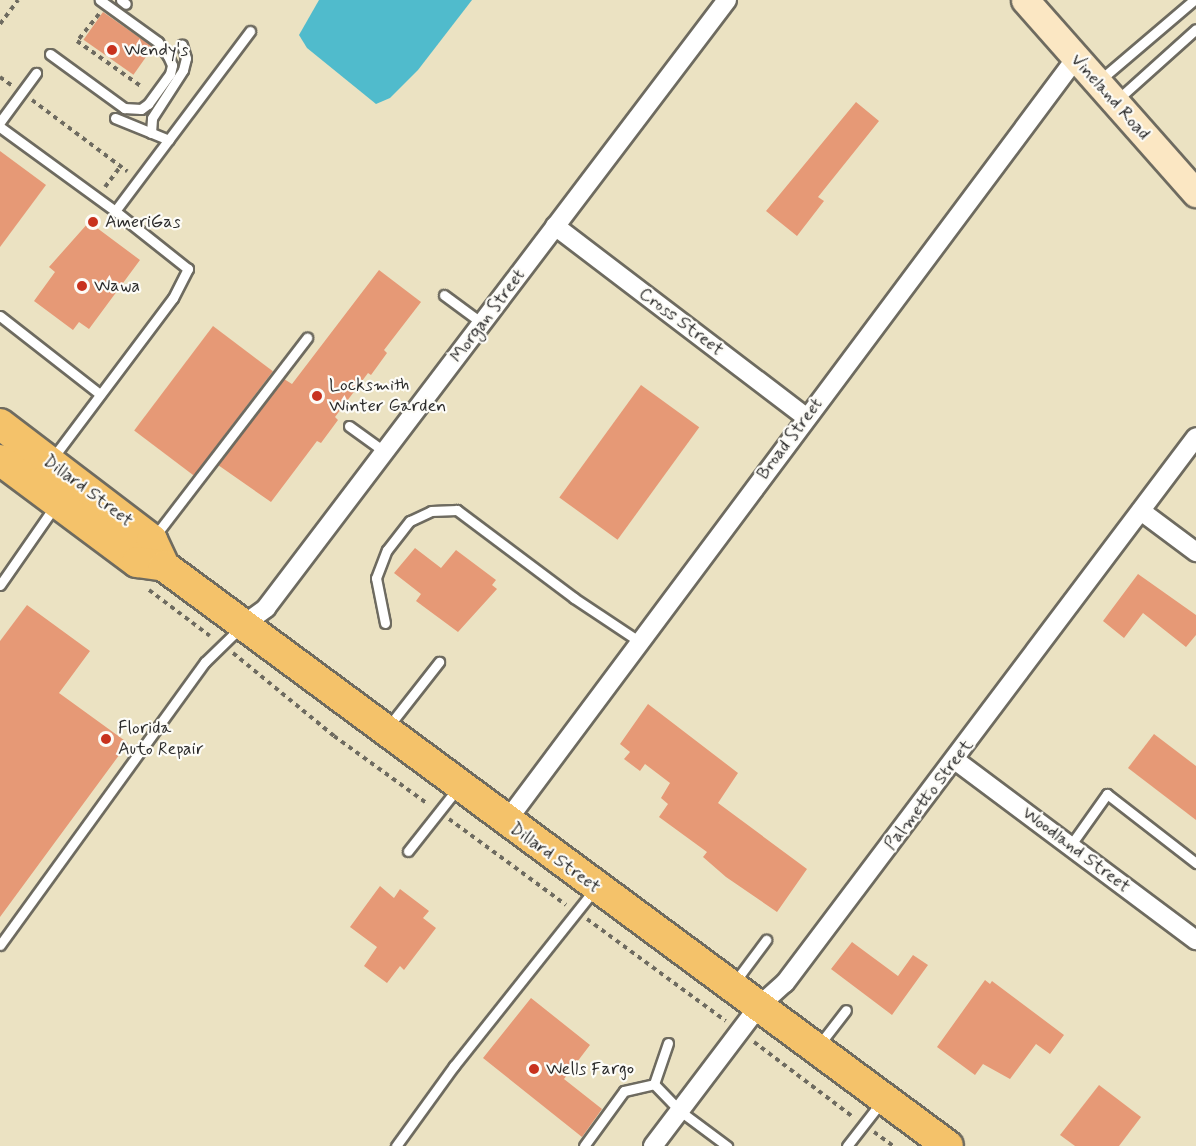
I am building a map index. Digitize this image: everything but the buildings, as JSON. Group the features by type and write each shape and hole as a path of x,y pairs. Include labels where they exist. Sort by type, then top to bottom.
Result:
{"main road":[{"name":"Vineland Road","path":"1025,0 1194,188"},
{"name":"Dillard Street","path":"0,424 50,461 243,625 595,888 948,1146"},
{"name":"Dillard Street","path":"0,460 137,562 158,553"}],"street":[{"name":"Morgan Street","path":"243,625 266,608 727,0"},
{"name":"Broad Street","path":"506,822 1076,58"},
{"name":"Cross Street","path":"555,226 806,417"},
{"name":"Palmetto Street","path":"653,1146 758,1007 785,983 956,760 1196,437"},
{"path":"1141,512 1196,552"},
{"name":"Woodland Street","path":"956,760 1196,940"}],"lane":[{"path":"50,54 124,108 141,109 164,83 172,65 158,42 100,0"},
{"path":"1106,92 1194,0"},
{"path":"1106,92 1196,29"},
{"path":"115,211 250,31"},
{"path":"151,133 152,118 183,70 186,58 182,45"},
{"path":"0,122 36,72"},
{"path":"115,118 169,140"},
{"path":"0,127 115,211 188,269 173,298 50,461"},
{"path":"444,295 482,323"},
{"path":"0,316 100,394"},
{"path":"158,553 307,338"},
{"path":"349,426 385,452"},
{"path":"0,585 58,502"},
{"path":"386,623 376,578 387,550 410,521 431,511 457,510 640,642"},
{"path":"0,945 205,662 243,625"},
{"path":"385,732 439,662"},
{"path":"408,851 459,787"},
{"path":"1070,846 1107,794 1196,863"},
{"path":"396,1146 454,1066 595,888"},
{"path":"731,987 766,940"},
{"path":"816,1050 846,1010"},
{"path":"654,1084 668,1043"},
{"path":"654,1084 680,1111 727,1146"},
{"path":"584,1146 624,1091 654,1084"},
{"path":"848,1146 883,1099"}],"path":[{"path":"0,24 18,0"},
{"path":"116,12 113,16 103,10 77,41 141,88 144,84"},
{"path":"0,77 15,88"},
{"path":"27,96 128,171"},
{"path":"105,187 121,166"}],"water":[{"path":"319,0 472,0 418,70 390,98 376,104 307,48 299,35"}],"place":[{"name":"Wendy's","path":"112,50"},
{"name":"AmeriGas","path":"93,222"},
{"name":"Wawa","path":"82,286"},
{"name":"Locksmith Winter Garden","path":"317,396"},
{"name":"Florida Auto Repair","path":"106,739"},
{"name":"Wells Fargo","path":"534,1069"}]}
